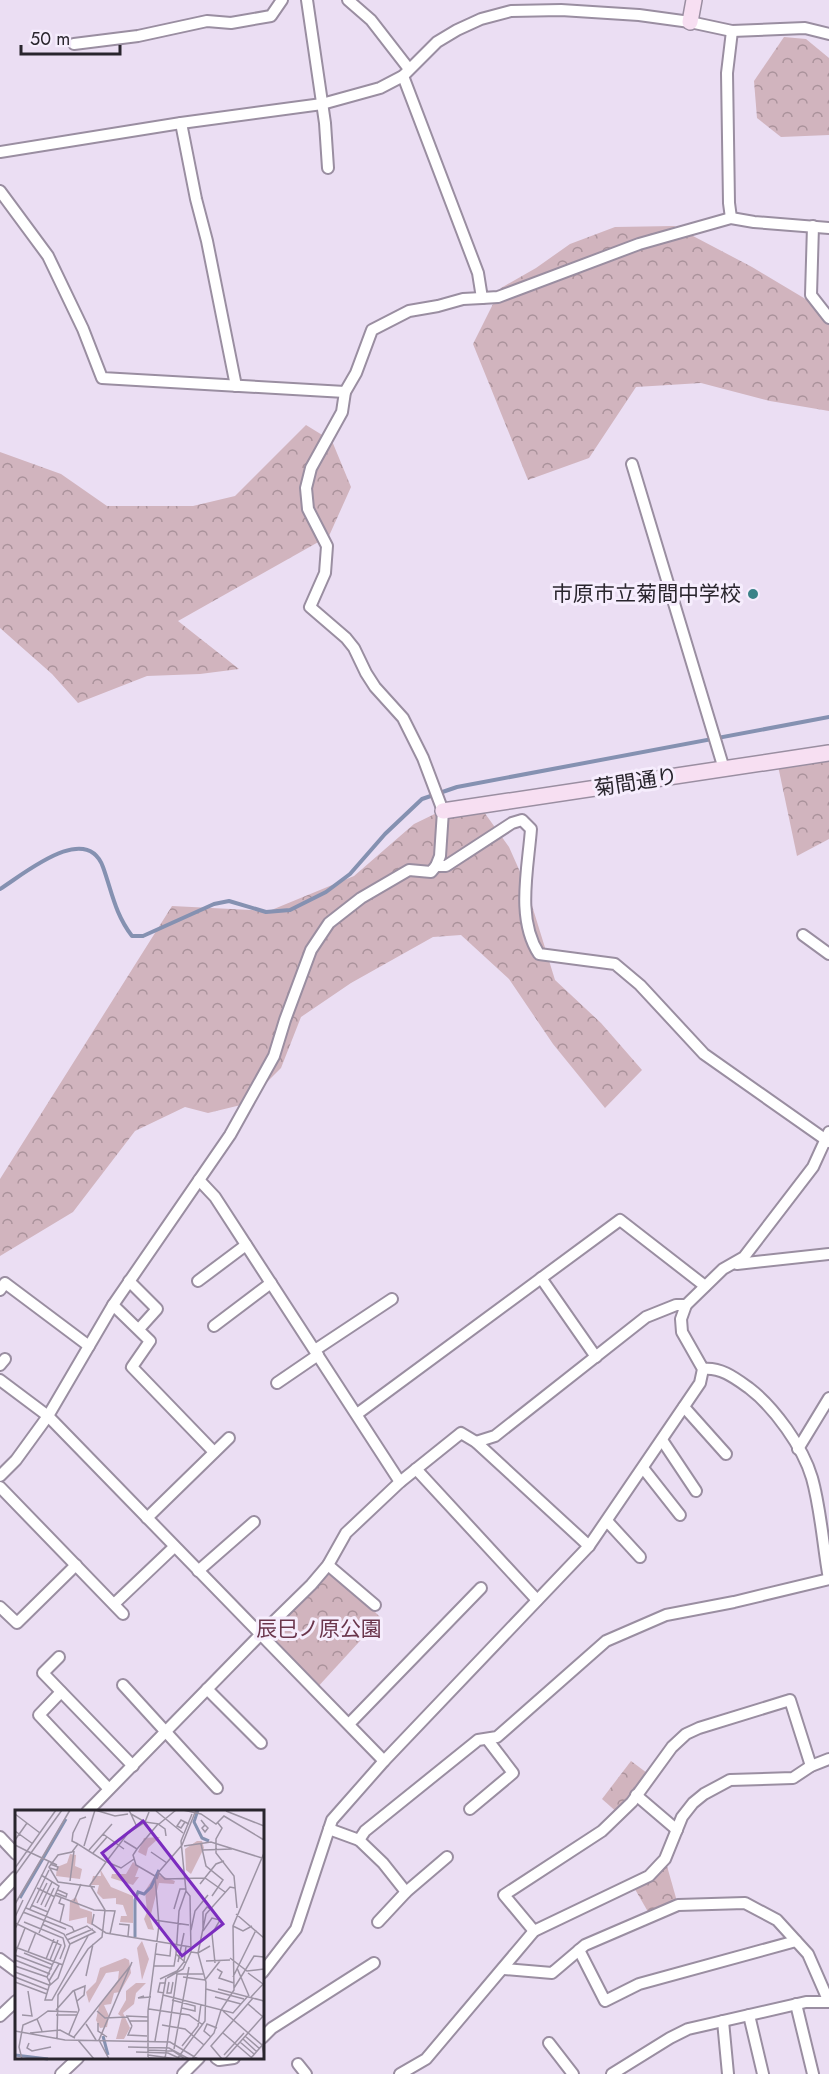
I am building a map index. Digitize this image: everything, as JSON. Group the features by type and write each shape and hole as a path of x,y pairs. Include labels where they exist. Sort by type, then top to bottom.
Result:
{"street":[{"path":"74,44 138,36 207,21 231,23 271,16 282,0"},
{"path":"306,0 325,123 328,168"},
{"path":"348,0 371,20 406,72 478,273 482,298"},
{"path":"690,22 694,0"},
{"path":"0,152 181,123 322,104 380,88 406,72 437,42 457,30 481,19 511,11 561,10 639,15 732,31 805,28 829,34"},
{"path":"731,218 727,73 732,31"},
{"path":"181,123 236,386"},
{"path":"0,191 48,256 83,329 102,378 345,392"},
{"path":"0,1476 48,1416 113,1305 230,1135 274,1056 311,950 329,923 361,898 409,870 431,872 440,856 443,811 423,758 403,718 375,687 346,638 310,607 325,573 327,546 308,508 306,488 312,468 342,412 345,392 356,373 372,330 409,311 463,299 498,297 639,244 731,218 829,228"},
{"path":"813,226 811,295 829,318"},
{"path":"633,464 724,769"},
{"name":"菊間通り","path":"443,811 829,753"},
{"path":"264,1970 296,1929 332,1820 384,1761 589,1546 644,1468 700,1383 703,1369 682,1332 681,1319 686,1305 723,1269 744,1257 813,1167 828,1138 704,1054 640,985 615,964 539,954 530,941 525,914 531,828 522,820 512,823 446,866 436,866"},
{"path":"803,935 829,954"},
{"path":"199,1180 215,1197 400,1482"},
{"path":"357,1414 620,1220 705,1286"},
{"path":"198,1281 246,1245"},
{"path":"731,1265 829,1254"},
{"path":"541,1278 596,1357"},
{"path":"129,1281 157,1309 138,1329"},
{"path":"0,1290 5,1283 89,1346"},
{"path":"214,1326 271,1283"},
{"path":"277,1383 316,1352 392,1299"},
{"path":"113,1305 150,1341 132,1367 214,1452"},
{"path":"476,1442 495,1436 646,1317 676,1305 686,1305"},
{"path":"359,1840 365,1831 478,1740 497,1737 606,1641 666,1615 734,1602 829,1579 811,1475 798,1449 777,1415 760,1397 730,1374 710,1368 703,1369"},
{"path":"0,1380 48,1416 384,1761"},
{"path":"798,1449 829,1398"},
{"path":"684,1407 726,1454"},
{"path":"89,1810 311,1585 328,1565 346,1533 400,1482 461,1433 476,1442 589,1546"},
{"path":"147,1518 229,1438"},
{"path":"662,1440 696,1491"},
{"path":"644,1468 680,1515"},
{"path":"416,1469 537,1600"},
{"path":"0,1487 123,1614"},
{"path":"607,1521 640,1557"},
{"path":"198,1571 254,1522"},
{"path":"114,1604 174,1547"},
{"path":"0,1607 17,1623 76,1565"},
{"path":"328,1565 375,1605"},
{"path":"349,1724 481,1588"},
{"path":"59,1657 43,1673 133,1766"},
{"path":"123,1685 217,1788"},
{"path":"207,1689 261,1743"},
{"path":"61,1692 39,1715 108,1788"},
{"path":"534,1931 504,1895 602,1831 636,1796 672,1747 686,1734 790,1700 811,1766"},
{"path":"470,1809 513,1773 487,1738"},
{"path":"400,2074 426,2060 534,1931 649,1876 665,1859 682,1817 693,1803 714,1787 730,1780 793,1778 829,1758"},
{"path":"636,1796 677,1830"},
{"path":"329,1829 359,1840 383,1863 406,1892"},
{"path":"0,1837 15,1853"},
{"path":"378,1922 406,1892 447,1857"},
{"path":"0,1894 15,1878"},
{"path":"504,1969 552,1973 585,1945 678,1905 745,1903 777,1920 808,1954 829,2002 806,2002 688,2029 612,2074"},
{"path":"579,1950 605,2001 639,1984 796,1941"},
{"path":"0,1959 15,1970"},
{"path":"264,2036 272,2028 374,1964"},
{"path":"0,2016 15,2002"},
{"path":"796,2004 813,2074"},
{"path":"749,2015 763,2074"},
{"path":"723,2021 728,2074"},
{"path":"549,2043 573,2074"},
{"path":"61,2074 77,2059"},
{"path":"183,2074 198,2059"},
{"path":"298,2064 306,2074"},
{"path":"625,2066 633,2074"}],"green space":[{"path":"784,37 806,39 829,58 829,135 781,137 757,118 754,81"},
{"path":"674,226 752,267 829,313 829,411 770,401 701,383 636,387 589,458 528,480 473,344 501,288 536,268 570,244 615,227"},
{"path":"306,425 332,441 351,487 329,536 178,621 239,669 200,674 147,676 78,703 52,674 0,628 0,452 61,474 107,506 193,506 235,496"},
{"path":"829,753 829,839 797,856 777,761"},
{"path":"479,805 509,847 525,883 555,980 601,1023 642,1070 605,1108 553,1044 509,979 461,935 433,937 351,983 301,1017 281,1068 245,1104 208,1113 185,1107 135,1131 73,1212 0,1256 0,1179 172,906 269,911 354,876 414,824 451,806"},
{"name":"辰巳ノ原公園","path":"328,1565 381,1618 315,1690 260,1635"},
{"path":"631,1761 651,1776 619,1814 602,1799"},
{"path":"665,1859 678,1905 651,1917 632,1884"}],"waterway":[{"path":"0,889 54,855 69,850 83,849 95,854 103,867 118,911 132,936 143,936 214,904 229,901 266,912 290,910 326,892 350,874 385,834 422,799 457,787 829,717"}],"place":[{"name":"市原市立菊間中学校","path":"753,594"}]}
